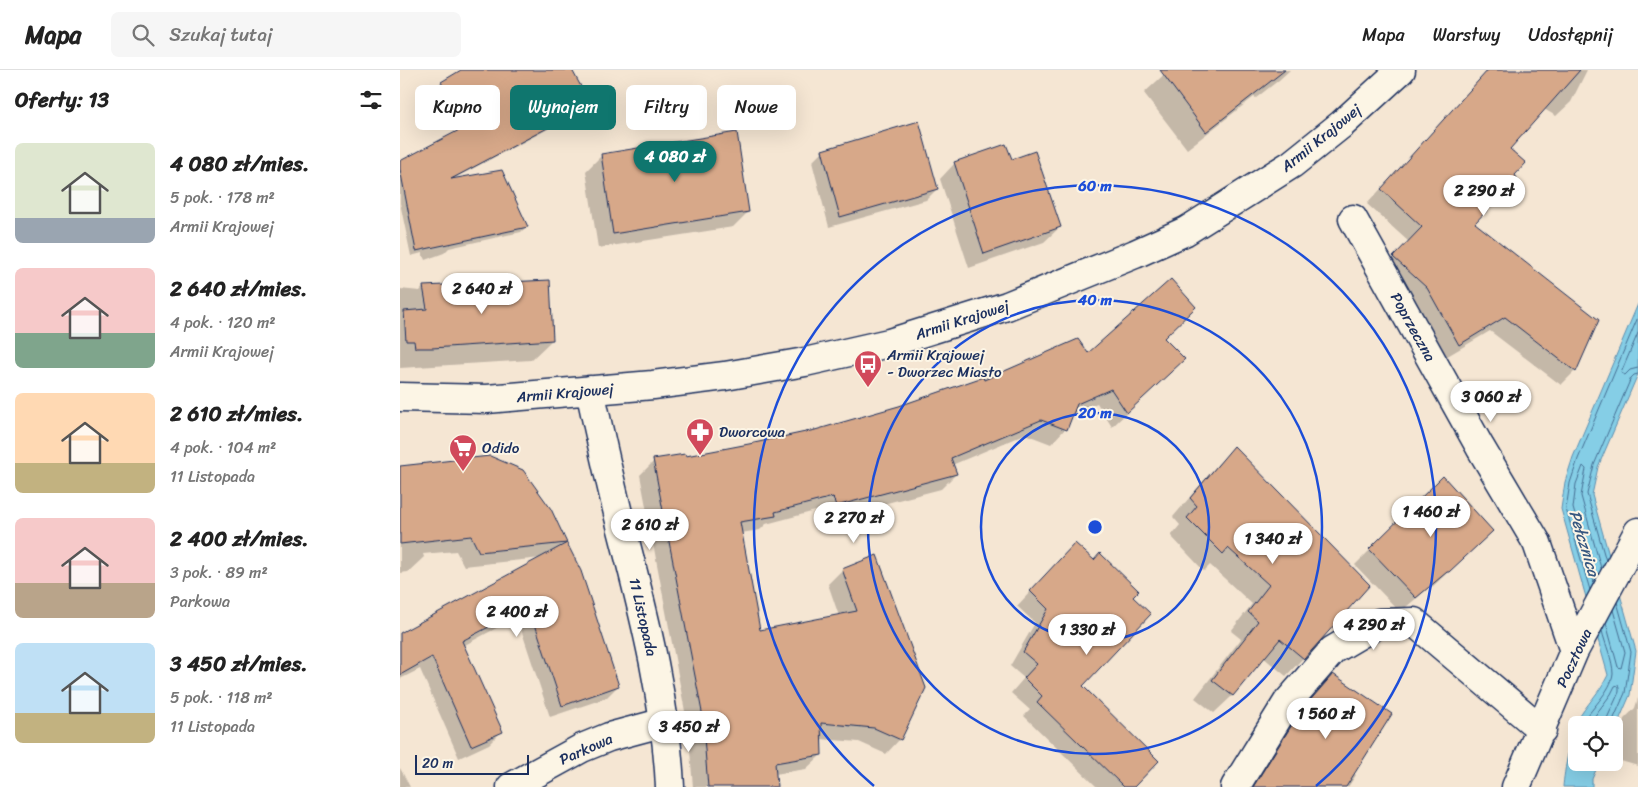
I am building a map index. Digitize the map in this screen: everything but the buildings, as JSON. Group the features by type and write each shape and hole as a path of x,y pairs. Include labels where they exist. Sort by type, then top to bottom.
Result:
{"main road":[{"name":"Armii Krajowej","path":"400,397 487,399 725,376 805,362 889,343 1007,306 1135,254 1186,231 1292,164 1342,124 1401,70"},
{"name":"Poprzeczna","path":"1353,219 1480,447 1537,543 1579,642"},
{"name":"11 Listopada","path":"590,390 605,462 646,625 665,722 670,787"},
{"name":"Pocztowa","path":"1516,787 1579,642 1638,532"},
{"path":"1235,787 1287,703 1333,650 1379,623 1414,622 1542,730"},
{"name":"Parkowa","path":"511,787 582,748 609,737 665,722"}],"water":[{"name":"Pełcznica","path":"1638,304 1638,374 1598,467 1592,495 1636,651 1630,695 1621,716 1580,716 1608,675 1561,509 1565,482 1573,457"},
{"path":"1568,753 1568,771 1596,771 1592,779 1592,787 1563,787"}],"place":[{"name":"Armii Krajowej - Dworzec Miasto","path":"868,388"},
{"name":"Dworcowa","path":"700,456"},
{"name":"Odido","path":"463,472"}]}
